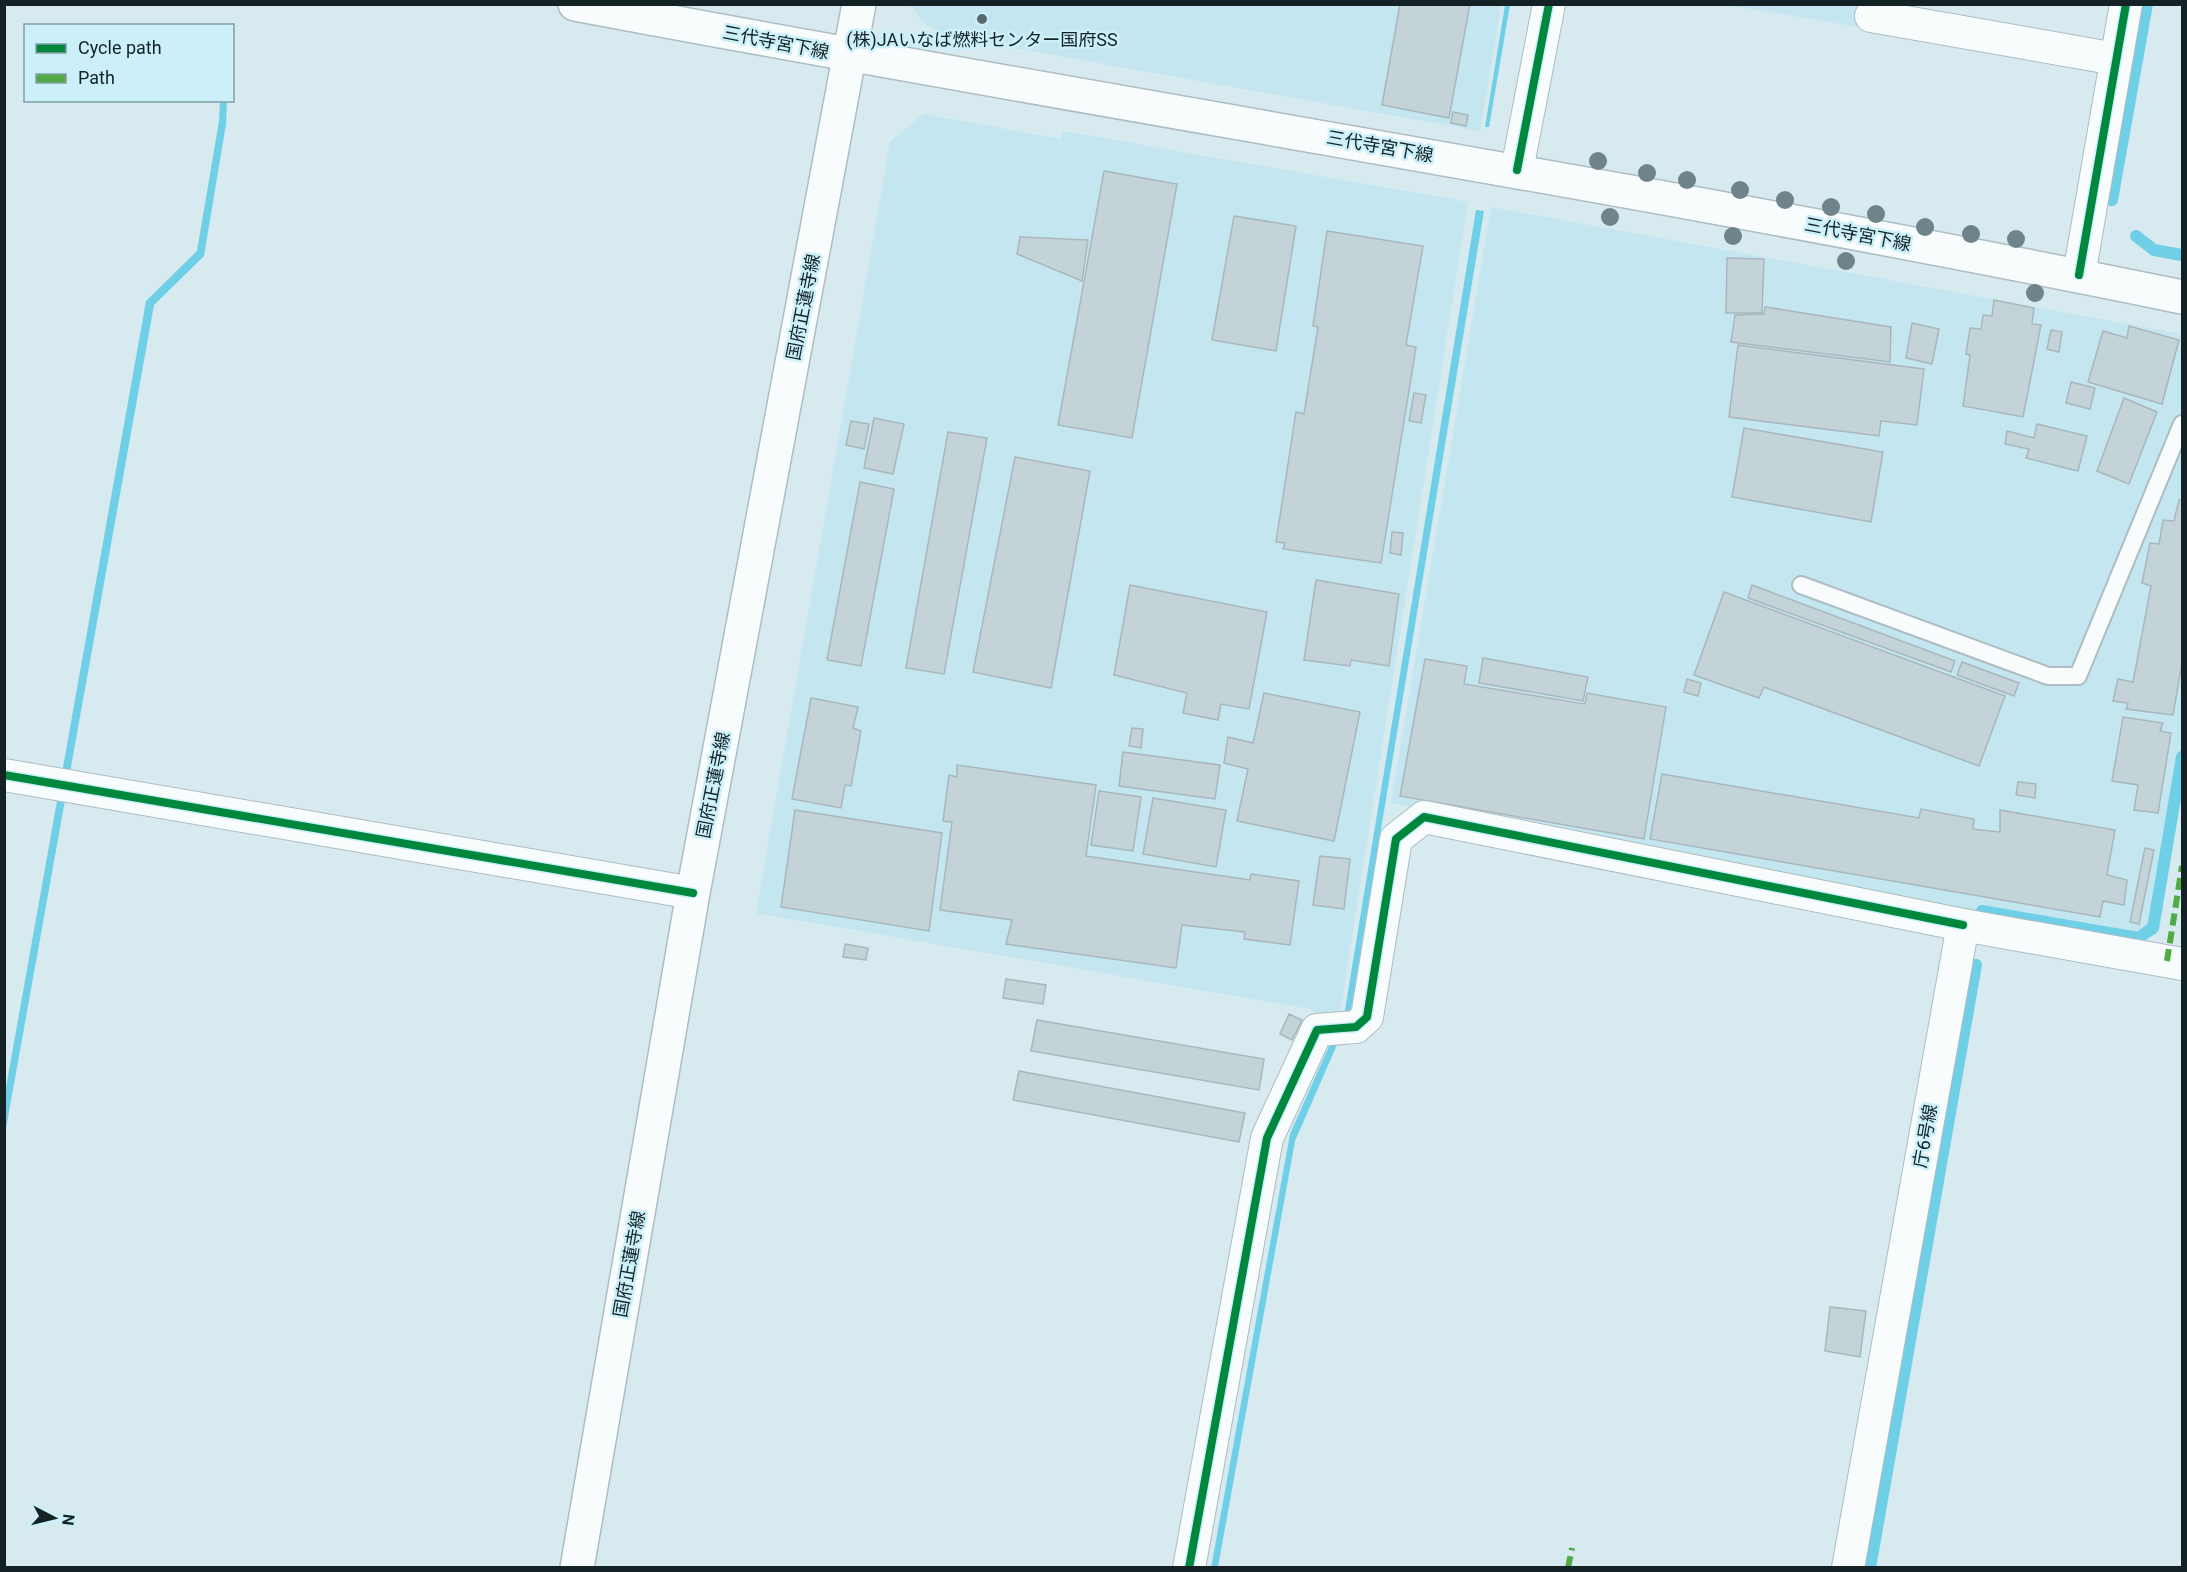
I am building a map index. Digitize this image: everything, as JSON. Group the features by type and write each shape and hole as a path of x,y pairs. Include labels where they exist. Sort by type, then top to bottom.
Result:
{"main road":[{"name":"三代寺宮下線","path":"575,4 850,56 1517,170 2182,297"},
{"name":"国府正蓮寺線","path":"577,1568 693,893 859,4"}],"street":[{"path":"1517,170 1549,4"},
{"path":"2079,276 2126,4"},
{"path":"1871,16 2116,58"},
{"path":"4,775 693,893"},
{"path":"1189,1568 1267,1138 1317,1030 1356,1028 1367,1017 1396,839 1424,817 1963,925 2182,964"},
{"name":"庁6号線","path":"1848,1568 1963,925"}],"lane":[{"path":"1801,585 2048,676 2078,676 2182,424"}],"shaded area":[{"path":"910,5 1501,5 1480,131 951,37 926,25"},
{"path":"1727,5 1869,5 1864,28"},
{"path":"924,114 1061,139 1063,131 1468,202 1339,1017 1330,1021 1310,1009 756,913 890,142"},
{"path":"1491,207 2182,334 2182,789 2159,931 2138,945 1523,831 1391,803"}],"water":[{"path":"1505,5 1510,5 1489,127 1485,127"},
{"path":"220,102 227,102 226,124 204,256 154,305 5,1134 5,1093 146,301 197,251 219,121"},
{"path":"1476,210 1484,211 1350,1015 1295,1141 1218,1567 1211,1568 1290,1134 1345,1010"}],"building":[{"path":"1400,4 1470,4 1449,118 1382,105"},
{"path":"1453,112 1468,115 1466,126 1451,123"},
{"path":"1104,171 1177,184 1132,438 1058,425"},
{"path":"1234,216 1296,226 1276,351 1212,340"},
{"path":"1327,231 1423,246 1406,345 1416,347 1381,563 1283,549 1285,543 1276,542 1296,412 1304,414 1318,327 1313,326"},
{"path":"1020,237 1088,240 1082,281 1017,254"},
{"path":"1727,258 1764,259 1762,313 1726,313"},
{"path":"1994,300 2034,308 2032,324 2041,325 2023,417 1963,406 1970,355 1966,354 1970,328 1981,329 1983,315 1992,316"},
{"path":"1765,307 1891,327 1890,362 1731,342 1735,315 1764,314"},
{"path":"1912,323 1939,329 1932,364 1906,358"},
{"path":"2129,326 2179,340 2162,404 2088,382 2103,331 2127,338"},
{"path":"2051,330 2062,332 2059,352 2047,349"},
{"path":"1738,345 1924,369 1917,425 1881,421 1879,436 1729,417"},
{"path":"2071,382 2095,388 2090,409 2066,403"},
{"path":"1414,393 1426,395 1421,423 1409,421"},
{"path":"2124,398 2157,412 2129,484 2097,471"},
{"path":"874,418 904,424 893,474 864,468"},
{"path":"851,421 869,424 864,449 846,445"},
{"path":"2037,424 2087,436 2078,471 2026,458 2029,449 2005,444 2007,431 2034,438"},
{"path":"1744,428 1883,452 1871,522 1732,497"},
{"path":"948,432 987,438 944,674 906,668"},
{"path":"1015,457 1090,471 1051,688 973,672"},
{"path":"860,482 894,489 861,666 827,660"},
{"path":"2179,500 2182,500 2182,663 2173,715 2126,709 2128,703 2113,701 2118,679 2133,682 2151,586 2142,583 2150,543 2159,544 2163,520 2174,521"},
{"path":"1392,532 1403,533 1401,555 1390,553"},
{"path":"1316,580 1399,594 1389,666 1351,660 1350,666 1304,660"},
{"path":"1130,585 1267,612 1249,709 1221,704 1218,720 1183,713 1187,693 1114,675"},
{"path":"1752,585 1955,661 1951,672 1748,598"},
{"path":"1724,592 2005,696 1979,766 1764,687 1759,698 1694,675"},
{"path":"1483,658 1588,677 1583,701 1479,683"},
{"path":"1425,659 1467,666 1464,684 1585,704 1587,693 1666,707 1644,839 1400,796"},
{"path":"1962,662 2019,683 2014,696 1957,675"},
{"path":"1687,679 1701,683 1698,696 1684,692"},
{"path":"1264,693 1360,712 1334,841 1237,821 1248,769 1224,763 1228,737 1253,743"},
{"path":"811,698 858,707 853,728 861,731 851,786 845,785 841,808 792,799"},
{"path":"2123,717 2163,723 2160,731 2171,733 2158,813 2134,810 2138,785 2112,781"},
{"path":"1132,728 1143,729 1141,748 1129,746"},
{"path":"1123,752 1220,765 1215,799 1119,786"},
{"path":"957,765 1096,785 1086,856 1250,880 1251,874 1299,881 1290,945 1244,939 1245,932 1182,925 1176,968 1006,944 1012,920 940,910 952,822 943,821 949,775 957,777"},
{"path":"1662,774 1919,818 1921,809 1974,819 1973,829 2000,832 2000,810 2115,830 2107,875 2127,880 2124,905 2103,901 2100,917 1650,839"},
{"path":"2018,782 2036,784 2035,798 2016,795"},
{"path":"1099,791 1141,797 1133,851 1091,845"},
{"path":"1153,798 1226,810 1216,867 1143,854"},
{"path":"795,810 942,833 929,931 781,907"},
{"path":"2145,848 2154,850 2139,924 2130,922"},
{"path":"1320,856 1350,859 1344,909 1313,905"},
{"path":"845,944 868,948 866,960 843,957"},
{"path":"1006,979 1046,985 1043,1004 1003,998"},
{"path":"1289,1014 1302,1020 1292,1040 1280,1034"},
{"path":"1037,1020 1264,1059 1259,1090 1031,1051"},
{"path":"1019,1071 1245,1113 1239,1142 1013,1100"},
{"path":"1830,1307 1866,1311 1860,1357 1825,1351"}],"waterway":[{"path":"2112,200 2147,4"},
{"path":"2136,236 2154,250 2182,255"},
{"path":"1982,911 2138,938 2153,928 2182,757"},
{"path":"1870,1568 1976,965"}],"marked path":[{"path":"2167,961 2182,866"},
{"path":"1568,1568 1572,1548"}],"cycle path":[{"path":"1517,170 1549,4"},
{"path":"2079,275 2126,4"},
{"path":"4,775 693,893"},
{"path":"1189,1568 1267,1138 1317,1030 1356,1027 1367,1017 1396,839 1424,817 1963,925"}],"place":[{"name":"(株)JAいなば燃料センター国府SS","path":"982,19"}]}
